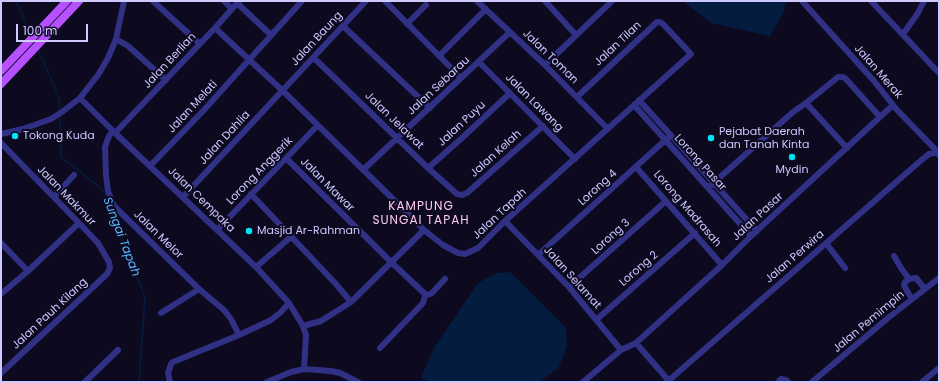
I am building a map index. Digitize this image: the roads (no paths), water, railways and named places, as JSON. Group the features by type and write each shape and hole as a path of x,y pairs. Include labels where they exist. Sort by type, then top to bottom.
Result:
{"main road":[{"path":"1,84 52,24 67,1"},
{"path":"1,71 25,46 79,1"}],"street":[{"path":"1,134 51,119 71,106 80,98 98,75 108,58 116,39 124,1"},
{"path":"153,1 200,44"},
{"path":"224,1 232,9"},
{"name":"Jalan Melati","path":"150,166 204,110 302,1"},
{"name":"Jalan Baung","path":"283,91 366,1"},
{"path":"384,1 461,78"},
{"name":"Jalan Toman","path":"477,1 545,65 607,128"},
{"path":"545,1 576,35"},
{"name":"Jalan Merak","path":"802,1 938,154"},
{"path":"871,1 939,73"},
{"path":"903,34 915,18 924,1"},
{"path":"238,2 271,35"},
{"name":"Jalan Berlian","path":"114,132 166,80 238,2"},
{"path":"545,65 610,2"},
{"path":"407,24 426,5"},
{"path":"439,56 486,9"},
{"name":"Jalan Tilan","path":"576,97 657,22 663,24 691,54"},
{"path":"343,26 430,108"},
{"name":"Jalan Tapah","path":"215,28 283,91 424,230 450,250 465,254 478,248 505,221 607,128 691,54"},
{"name":"Jalan Sebarau","path":"363,170 510,32"},
{"path":"116,39 128,46 166,80"},
{"name":"Jalan Jelawat","path":"314,58 428,168 457,194 462,195"},
{"name":"Jalan Lawang","path":"479,62 575,158"},
{"path":"711,185 793,112 840,76 846,79 880,117"},
{"name":"Jalan Dahlia","path":"183,197 283,91"},
{"name":"Jalan Puyu","path":"428,168 510,93"},
{"name":"Jalan Cempaka","path":"80,98 256,266 289,303 303,326 306,334 304,370"},
{"name":"Lorong Pasar","path":"639,100 668,138"},
{"path":"806,103 847,148"},
{"name":"Lorong Pasar","path":"634,104 757,231"},
{"name":"Jalan Pasar","path":"583,382 624,349 636,343 722,265 893,105"},
{"name":"Lorong Anggerik","path":"217,230 317,126"},
{"name":"Jalan Kelah","path":"462,195 467,193 543,126"},
{"name":"Jalan Melor","path":"114,132 108,138 105,147 106,180 108,191 114,206 200,289 224,310 239,335"},
{"name":"Lorong 4","path":"538,255 668,138"},
{"name":"Jalan Makmur","path":"1,143 98,243 109,262 110,268"},
{"name":"Jalan Perwira","path":"668,381 925,157 932,153 938,154"},
{"name":"Jalan Mawar","path":"286,158 424,294"},
{"name":"Lorong Madrasah","path":"636,167 722,265"},
{"path":"54,197 74,175"},
{"name":"Lorong Pasar","path":"711,185 752,236"},
{"path":"252,194 351,302"},
{"name":"Lorong 3","path":"569,287 666,201"},
{"name":"Jalan Selamat","path":"505,221 569,287 596,320 624,349"},
{"path":"1,294 79,223"},
{"path":"303,326 325,319 351,302 424,230"},
{"name":"Lorong 2","path":"596,320 695,233"},
{"path":"256,266 292,236"},
{"path":"1,243 28,271"},
{"path":"826,243 845,268"},
{"path":"894,256 909,279"},
{"name":"Jalan Pauh Kilang","path":"1,373 107,274 110,268"},
{"path":"912,299 904,285 905,282 909,279 916,278 925,289"},
{"name":"Jalan Pemimpin","path":"812,382 939,278"},
{"path":"380,348 423,303 424,294 432,293 444,279"},
{"path":"162,313 200,289"},
{"path":"170,382 168,373 171,364 174,362 271,320 289,303"},
{"path":"636,343 668,381"},
{"path":"85,382 118,350"},
{"path":"922,382 931,379 939,368"},
{"path":"267,382 291,372 304,370 331,371 340,373 358,382"},
{"path":"778,382 781,379 784,379 788,382"}],"water":[{"path":"683,1 786,1 783,13 770,36 711,23"},
{"path":"510,272 566,328 567,346 559,367 539,382 430,382 421,378 434,348 478,283 497,273"}],"waterway":[{"name":"Sungai Tapah","path":"16,1 31,34"},
{"name":"Sungai Tapah","path":"37,48 59,97 60,112"},
{"name":"Sungai Tapah","path":"60,116 61,157 103,190 145,297 139,382"}],"place":[{"name":"Tokong Kuda","path":"15,136"},
{"name":"Pejabat Daerah dan Tanah Kinta","path":"711,138"},
{"name":"Mydin","path":"792,157"},
{"name":"Masjid Ar-Rahman","path":"249,231"}],"district":[{"name":"KAMPUNG SUNGAI TAPAH","path":"421,214"}]}
